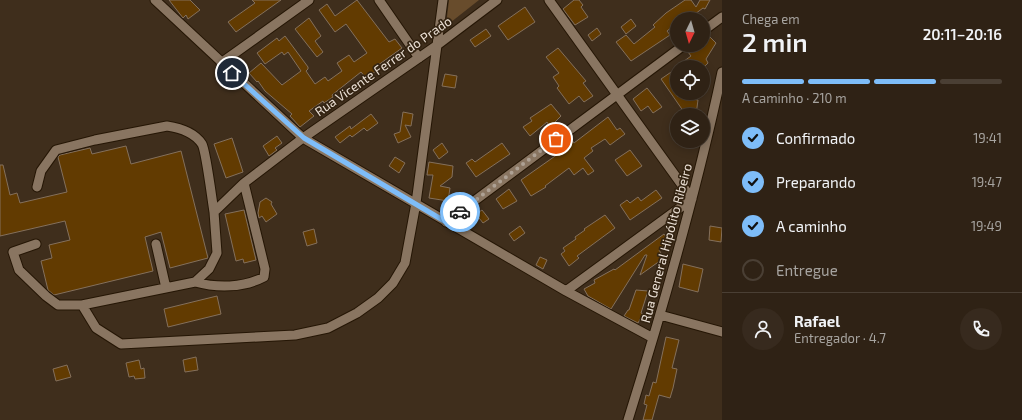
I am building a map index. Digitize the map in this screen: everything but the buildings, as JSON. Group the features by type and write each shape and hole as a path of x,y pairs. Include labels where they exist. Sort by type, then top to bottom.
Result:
{"street":[{"path":"155,0 222,64 304,138 566,291 654,338"},
{"path":"222,64 309,0"},
{"path":"379,0 419,58"},
{"path":"82,306 96,328 121,344 295,336 328,328 357,313 393,283 405,263 416,203 443,0"},
{"name":"Rua Vicente Ferrer do Prado","path":"214,212 244,183 304,138 436,46 497,0"},
{"path":"549,0 692,199 566,291"},
{"path":"710,26 722,17"},
{"path":"446,222 674,52"},
{"name":"Rua General Hipólito Ribeiro","path":"628,420 654,338 692,199 721,82 722,72"},
{"path":"36,187 41,171 56,150 95,140 167,126 178,127 192,134 203,146 214,212 217,253 209,269 195,282"},
{"path":"36,244 12,252 19,270 46,296 58,305 82,306 195,282 210,286 225,286 254,282 264,277 265,269 244,183"},
{"path":"156,244 166,288"},
{"path":"660,315 722,332"}],"shaded area":[{"path":"449,0 479,0 446,26"}],"way so far":[{"path":"460,212 556,139"}],"route":[{"path":"232,73 304,138 446,222 460,212"}]}
